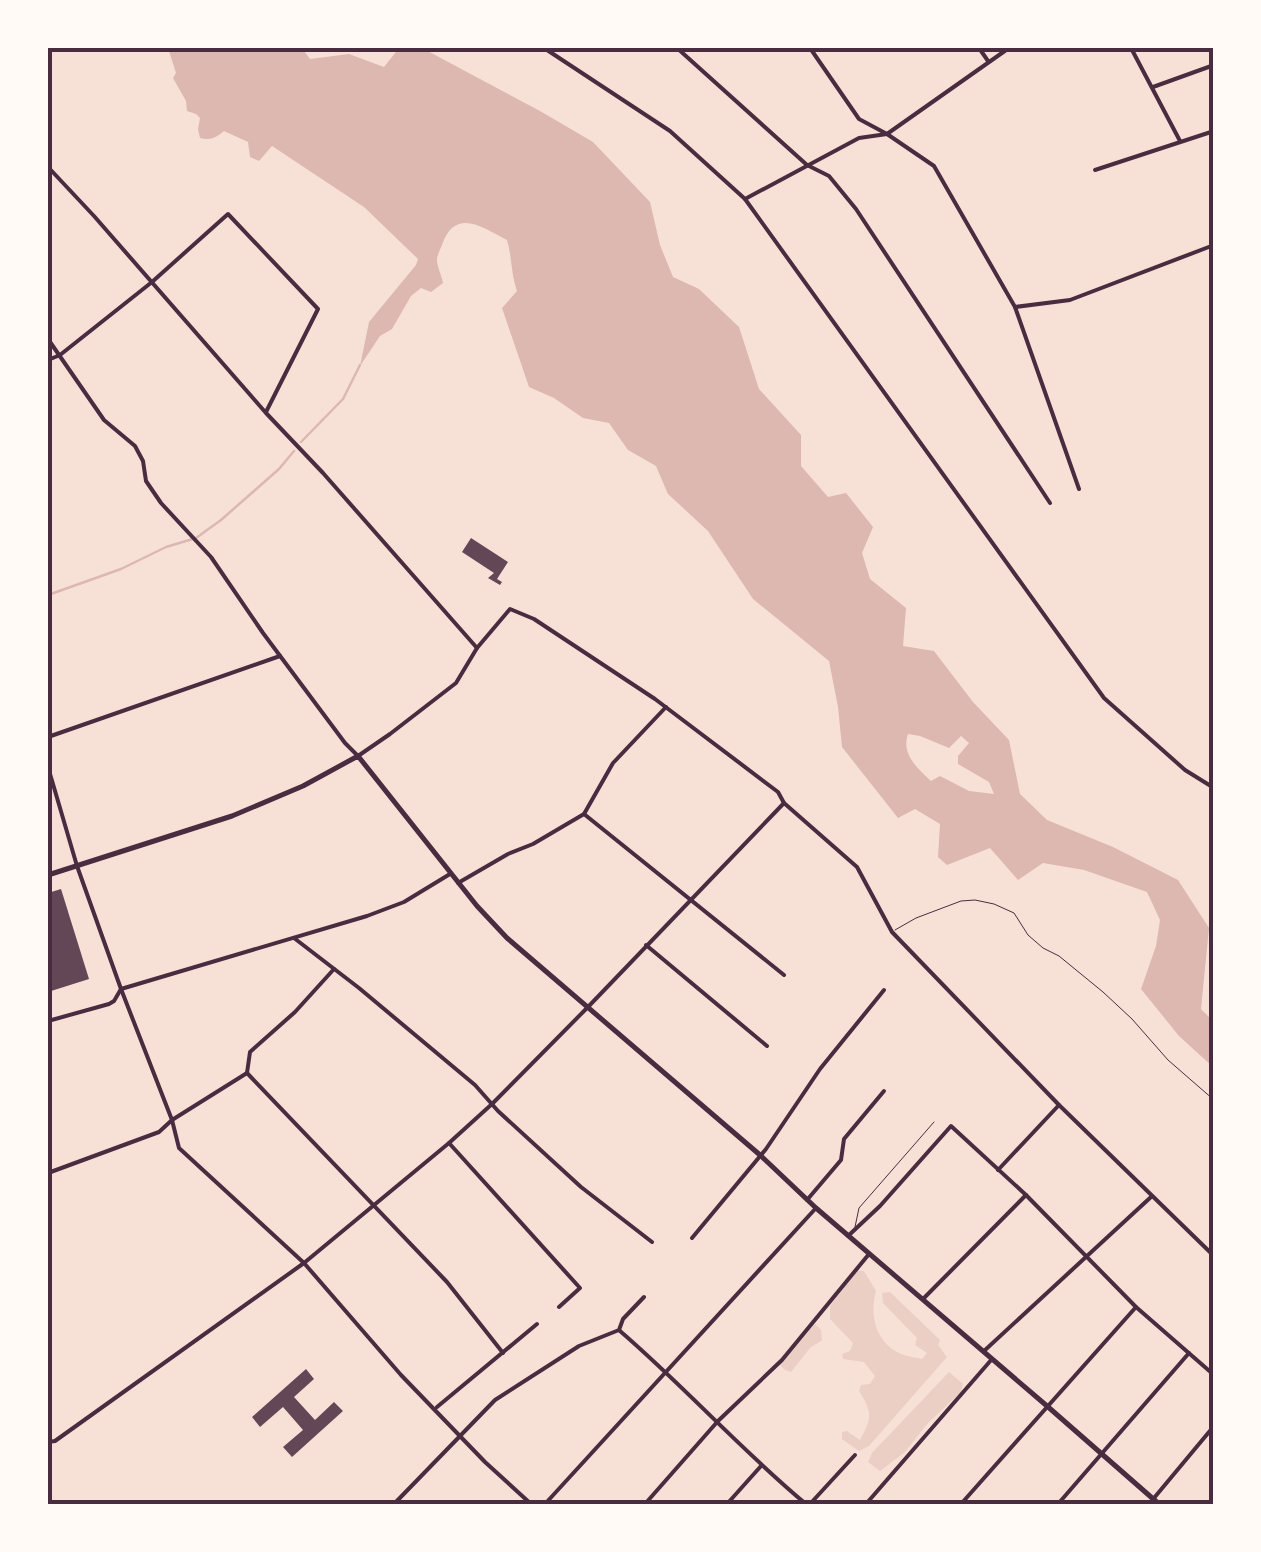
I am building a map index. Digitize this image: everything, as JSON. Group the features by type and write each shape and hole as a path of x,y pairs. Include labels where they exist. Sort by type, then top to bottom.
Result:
{"street":[{"path":"544,48 670,130 744,198 1104,698 1185,770 1214,788"},
{"path":"677,48 807,165 829,176 856,209 1050,503"},
{"path":"810,48 860,119 934,166 1015,308 1079,490"},
{"path":"979,48 988,60"},
{"path":"744,198 859,138 887,134 1008,48"},
{"path":"1131,48 1180,142"},
{"path":"1153,87 1214,65"},
{"path":"1095,170 1214,130"},
{"path":"48,167 477,648"},
{"path":"48,360 60,355 152,282 228,214 318,309 266,414"},
{"path":"1015,308 1070,300 1214,245"},
{"path":"48,339 104,420 135,446 143,460 146,481 160,503 211,557 345,744 507,938 1101,1453 1153,1503 1214,1426"},
{"path":"48,875 232,816 303,786 358,756 456,682 477,648 510,609 534,619 666,707 778,792 784,802 857,867 892,932 1059,1105 1214,1256"},
{"path":"48,737 280,656"},
{"path":"458,883 584,814 612,763 666,707"},
{"path":"48,767 77,866 179,1148 304,1262 401,1375 531,1504"},
{"path":"48,1442 55,1441 304,1262 449,1143 588,1008 784,802"},
{"path":"584,814 784,975"},
{"path":"48,1021 110,1004 120,989 366,916 404,902 450,874"},
{"path":"294,938 475,1086 581,1187 652,1242"},
{"path":"646,945 768,1046"},
{"path":"48,1172 160,1132 172,1120 247,1073 250,1052 295,1012 334,969"},
{"path":"692,1238 884,990"},
{"path":"247,1073 447,1282 504,1353"},
{"path":"806,1200 842,1160 844,1139 884,1091"},
{"path":"998,1170 1059,1105"},
{"path":"848,1236 951,1126 1026,1195 1136,1307 1214,1375"},
{"path":"449,1143 580,1288 559,1307"},
{"path":"923,1300 1026,1195"},
{"path":"984,1351 1151,1197"},
{"path":"545,1504 816,1208"},
{"path":"644,1504 718,1421 782,1360 869,1254"},
{"path":"394,1504 495,1400 579,1346 619,1330 623,1319 644,1297"},
{"path":"961,1504 1136,1307"},
{"path":"435,1408 537,1324"},
{"path":"619,1330 761,1466 808,1504 855,1454"},
{"path":"1058,1504 1189,1353"},
{"path":"866,1504 992,1359"},
{"path":"727,1504 761,1466"}],"lane":[{"path":"892,932 916,918 962,901 994,904 1014,914 1028,936 1102,992 1168,1060 1214,1100"},
{"path":"854,1230 859,1208 934,1122"}],"shaded area":[{"path":"168,48 302,48 310,59 349,54 384,67 399,48 422,48 593,142 650,202 660,245 673,277 699,289 739,327 759,389 801,435 801,466 828,497 846,493 873,527 862,553 870,579 906,608 903,646 934,651 973,702 1009,740 1020,794 1047,820 1178,880 1209,928 1201,1009 1213,1021 1213,1067 1179,1036 1141,989 1156,946 1160,920 1147,892 1084,870 1043,863 1018,880 990,848 947,865 938,857 940,824 915,809 898,818 842,747 829,661 753,599 708,531 668,494 656,466 628,450 609,423 583,418 529,387 502,308 517,291 507,240 470,223 454,226 438,256 443,283 431,292 421,288 411,296 392,329 380,336 360,366 369,322 418,259 364,207 272,146 259,161 250,157 248,142 224,131 213,138 200,138 200,118 187,111 173,78 176,73","holes":["908,734 949,748 961,736 969,743 958,756 958,764 989,782 994,794 969,791 940,776 931,781 912,760 907,748"]},
{"path":"857,1271 864,1271 876,1291 876,1325 889,1347 922,1359 927,1353 915,1345 917,1338 883,1303 882,1293 890,1292 940,1340 938,1345 947,1357 869,1446 859,1451 842,1439 842,1432 860,1440 869,1416 859,1391 861,1385 870,1384 875,1376 864,1362 843,1359 842,1354 850,1351 853,1343 830,1319 830,1306"},
{"path":"815,1324 821,1330 822,1340 810,1348 791,1372 785,1370 780,1365"},
{"path":"949,1372 963,1384 961,1392 927,1424 905,1452 880,1471 868,1462 872,1453"}],"building":[{"path":"471,538 508,562 497,579 502,582 500,585 488,578 494,573 462,552"},
{"path":"61,889 89,979 48,992 48,893"},
{"path":"306,1369 314,1379 294,1397 315,1420 334,1402 343,1411 292,1457 283,1447 303,1430 283,1407 260,1427 252,1417"}],"waterway":[{"path":"301,442 343,399 360,365"},
{"path":"48,595 196,538 279,469 294,451"}]}
